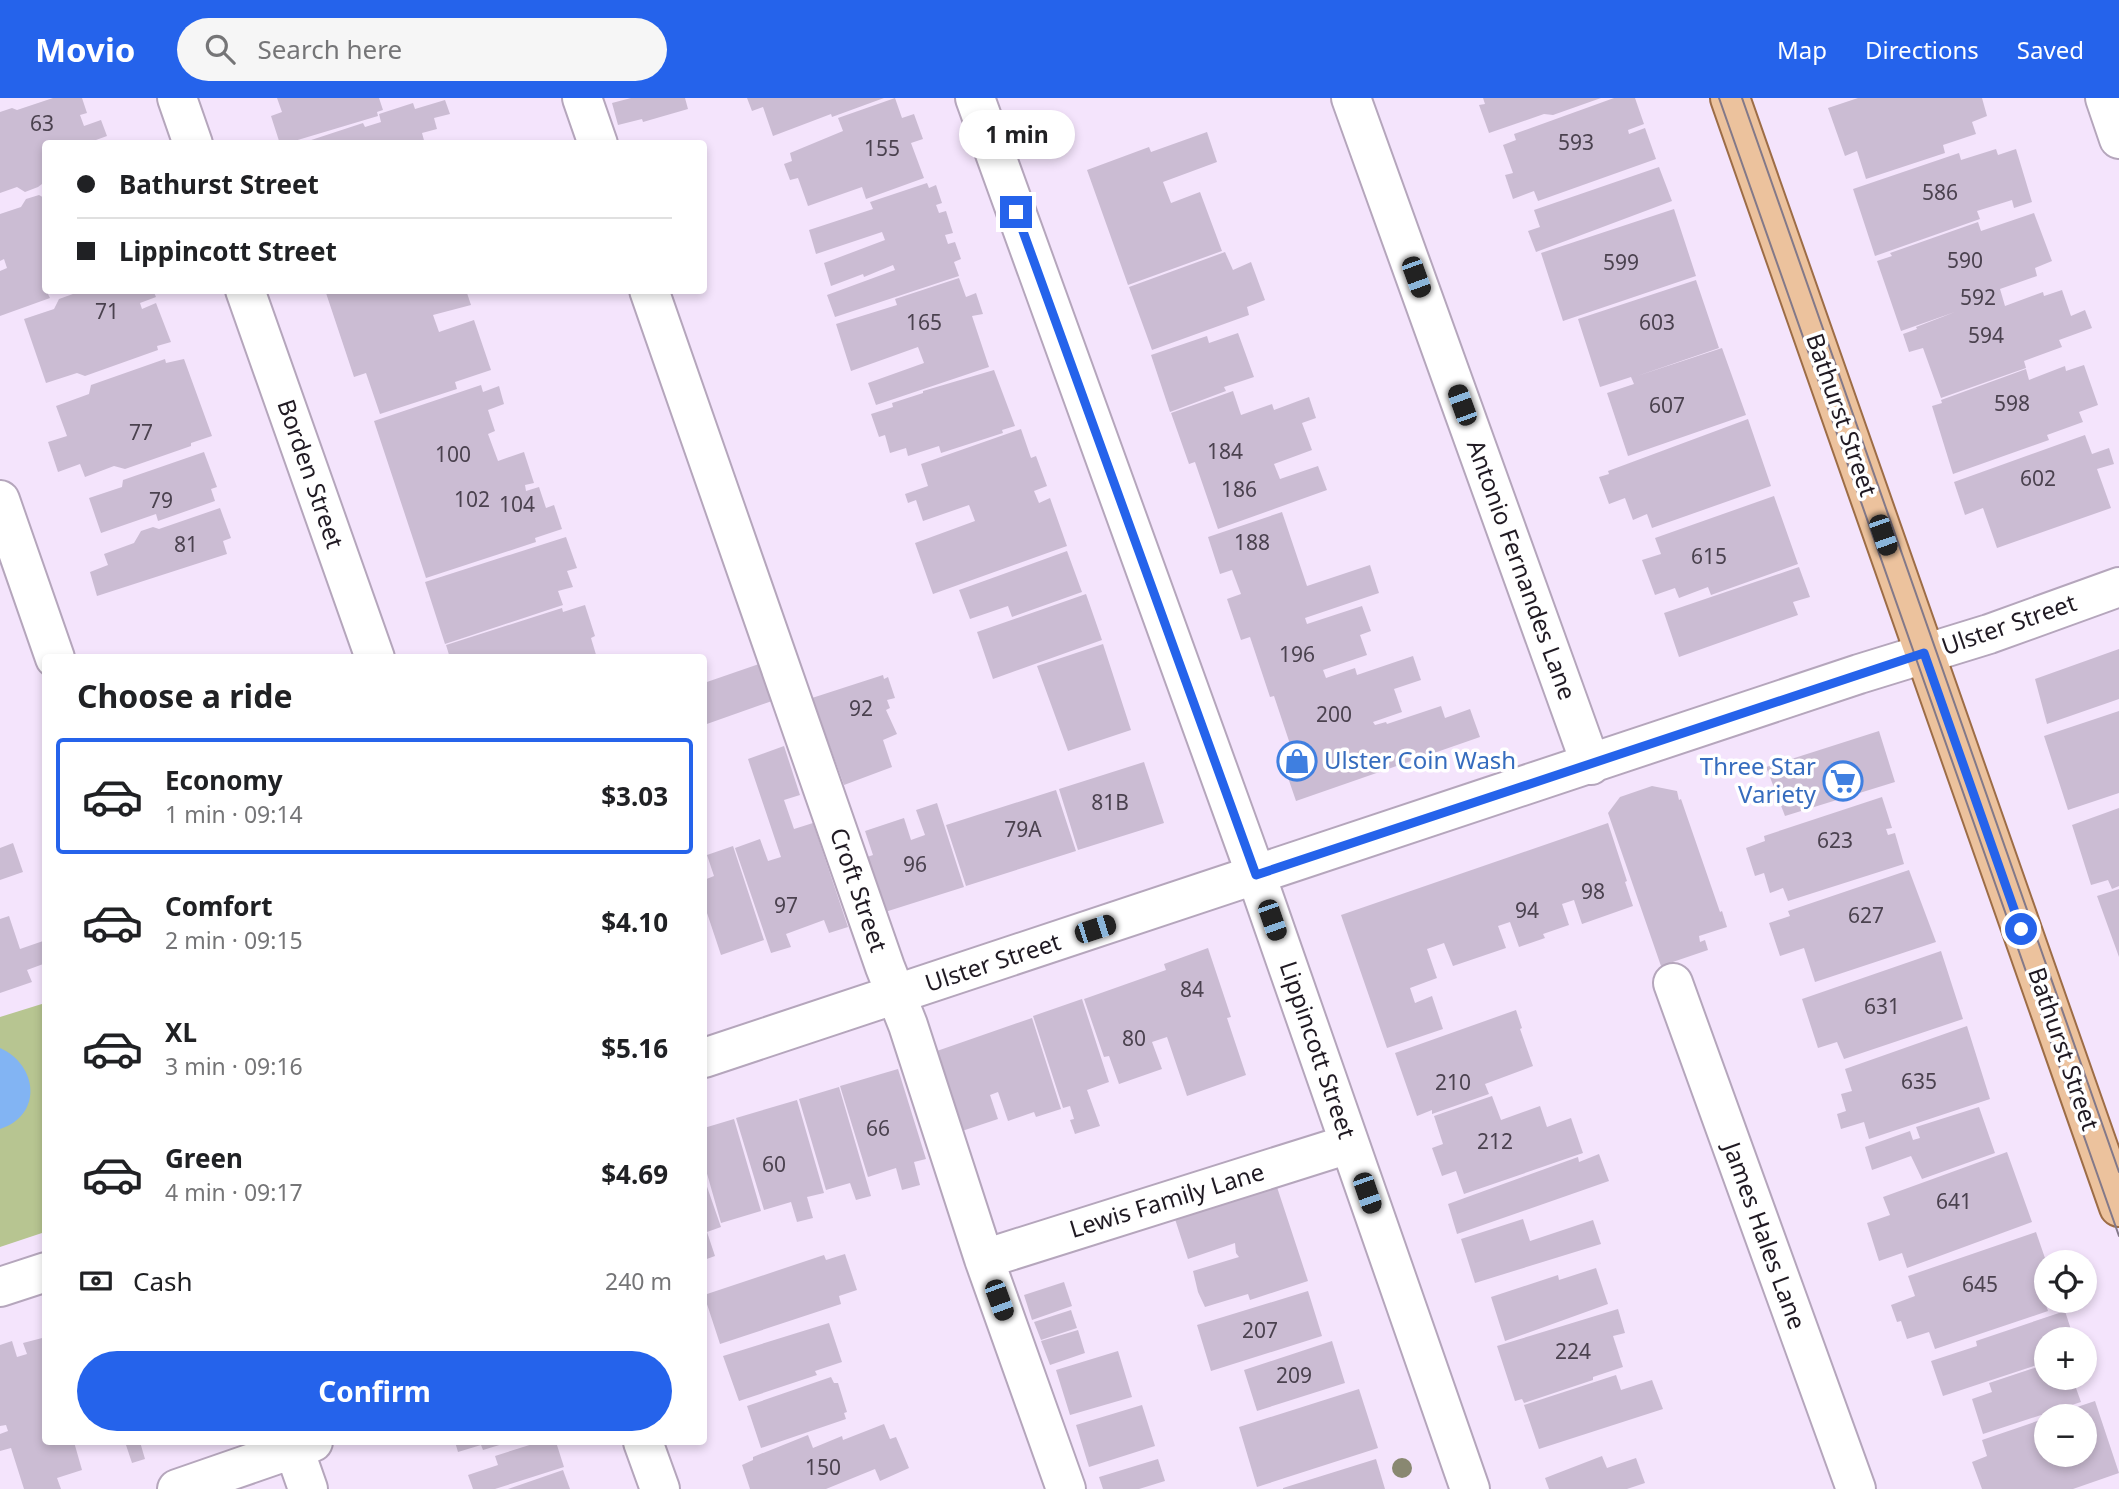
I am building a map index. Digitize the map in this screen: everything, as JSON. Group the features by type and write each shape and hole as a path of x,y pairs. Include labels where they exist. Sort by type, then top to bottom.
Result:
{"main road":[{"name":"Bathurst Street","path":"1730,98 2119,1207"}],"street":[{"path":"177,98 192,140"},
{"path":"582,98 597,140"},
{"name":"Lippincott Street","path":"975,98 1256,875 1470,1489"},
{"name":"Antonio Fernandes Lane","path":"1351,98 1591,765"},
{"path":"2105,98 2119,139"},
{"name":"Borden Street","path":"246,294 374,654"},
{"name":"Croft Street","path":"650,294 897,995 984,1259 1066,1489"},
{"path":"0,500 54,654"},
{"name":"Ulster Street","path":"707,1057 1924,653 1989,634 2119,587"},
{"name":"James Hales Lane","path":"1673,983 1856,1489"},
{"name":"Lewis Family Lane","path":"984,1259 1349,1144"},
{"path":"0,1287 42,1273"},
{"path":"177,1489 303,1445 308,1489"},
{"path":"644,1445 660,1489"}],"green space":[{"path":"42,1004 42,1233 0,1247 0,1017"}],"water":[{"path":"0,1048 22,1066 28,1077 30,1090 29,1102 23,1113 14,1122 0,1129"}],"building":[{"path":"53,98 82,98 87,113 80,115 84,126 101,120 107,136 96,140 42,140 42,184 25,192 17,187 0,193 0,112 12,108 17,110"},
{"path":"277,98 379,98 383,110 377,112 378,116 298,140 279,140 271,116 282,112"},
{"path":"631,98 685,98 688,109 643,122 642,119 618,125 612,103"},
{"path":"747,98 884,98 773,136 763,107 752,111"},
{"path":"895,98 902,118 914,114 923,139 911,143 924,178 866,199 862,187 808,206 798,178 790,180 784,164 792,161 790,153 843,131 838,118"},
{"path":"1483,98 1601,98 1489,133 1479,105 1485,104"},
{"path":"1614,98 1635,98 1644,124 1628,130 1629,134 1645,128 1656,159 1538,201 1534,191 1513,199 1505,175 1513,173 1503,145 1516,140 1514,134"},
{"path":"1858,98 1982,98 1987,116 1972,122 1976,134 1943,145 1945,153 1866,179 1857,151 1845,156 1828,108"},
{"path":"445,100 450,114 434,118 437,129 422,133 424,140 311,140 363,123 365,127 381,122 379,114 413,103 415,109"},
{"path":"1207,132 1217,162 1163,182 1171,203 1200,192 1222,251 1128,285 1087,170 1149,147 1151,152"},
{"path":"1996,149 1998,155 2016,149 2032,202 2014,208 2012,200 1977,211 1980,219 1875,256 1853,189 1959,153 1961,160"},
{"path":"1659,167 1672,201 1536,252 1528,231 1540,227 1534,210"},
{"path":"927,183 929,188 936,185 942,203 936,205 939,213 946,211 953,233 945,235 948,244 955,242 961,259 954,262 959,276 835,317 827,295 895,270 893,265 831,286 824,263 885,240 882,232 816,254 809,230 873,209 870,202"},
{"path":"39,195 42,197 42,294 48,294 50,298 0,316 0,271 7,268 4,259 0,261 0,214 21,207 26,199"},
{"path":"1674,209 1696,276 1563,321 1541,253"},
{"path":"2034,213 2052,261 2035,268 2037,276 2000,289 2005,306 2043,292 2044,296 2062,290 2071,316 2085,310 2092,328 2059,340 2062,347 2024,361 2026,368 1941,398 1923,348 1909,352 1903,334 1955,312 1901,331 1877,261 1892,256 1890,253 1978,222 1981,231"},
{"path":"1225,252 1233,270 1251,262 1265,300 1247,307 1249,315 1152,350 1129,287"},
{"path":"959,278 966,297 976,293 983,314 972,316 989,367 876,405 868,383 924,363 918,347 851,371 836,324 897,305 895,299"},
{"path":"1696,280 1719,348 1637,376 1722,348 1746,415 1628,456 1607,393 1634,384 1631,377 1600,387 1578,319"},
{"path":"73,294 155,294 156,297 140,303 142,309 156,303 171,342 157,346 158,350 85,376 77,373 46,383 24,319 54,309 59,299"},
{"path":"326,294 467,294 471,305 433,315 439,332 474,320 491,370 455,382 457,389 380,414 366,373 354,377"},
{"path":"1238,333 1254,377 1224,387 1226,391 1170,412 1151,355 1207,336 1209,343"},
{"path":"165,359 166,363 184,359 212,436 125,469 114,466 85,477 80,464 58,472 48,442 67,436 56,406 89,394 91,385"},
{"path":"2084,365 2098,405 2079,412 2083,422 2047,435 2049,440 1953,474 1932,406 1942,403 1941,400 2026,369 2029,380 2065,366 2066,371"},
{"path":"994,370 1015,426 1002,430 1003,433 941,453 939,446 908,456 906,448 890,453 885,435 879,437 871,414 893,407 892,403 923,391"},
{"path":"481,385 483,392 499,386 504,404 488,410 495,431 488,434 498,461 524,452 534,483 525,485 526,491 539,487 546,508 554,505 562,529 535,538 536,542 426,578 374,421"},
{"path":"1233,391 1241,415 1272,404 1274,410 1309,397 1316,418 1302,423 1312,450 1274,464 1280,479 1318,466 1327,490 1218,529 1195,462 1189,464 1171,413"},
{"path":"1748,419 1771,486 1652,528 1647,514 1633,520 1625,498 1609,504 1599,477 1609,474 1608,471"},
{"path":"1021,429 1031,458 1036,456 1047,486 1034,491 1039,503 1050,498 1067,546 933,594 915,543 975,521 969,505 923,521 916,500 908,503 905,494 928,486 921,464"},
{"path":"2085,435 2092,454 2109,448 2114,464 2097,469 2111,508 1997,548 1983,508 1965,515 1954,482"},
{"path":"204,452 217,487 211,489 215,501 158,521 156,514 101,533 89,498 122,487 123,480"},
{"path":"1774,496 1798,564 1711,595 1708,587 1679,598 1675,588 1655,595 1642,560 1661,554 1655,538"},
{"path":"220,508 231,538 223,541 227,554 97,596 90,572 108,565 104,554 134,543 141,531 153,527 159,529"},
{"path":"1282,512 1307,586 1370,565 1379,593 1305,618 1307,624 1362,606 1371,631 1360,635 1367,655 1323,670 1326,678 1355,668 1357,675 1413,656 1421,680 1394,689 1402,712 1373,722 1375,725 1387,724 1441,706 1445,718 1470,709 1480,737 1296,801 1281,757 1293,753 1274,696 1270,697 1250,637 1241,640 1227,599 1241,594 1232,570 1220,574 1208,537"},
{"path":"566,537 577,568 567,571 573,587 558,591 563,605 445,644 425,582"},
{"path":"1067,551 1082,592 1012,617 1008,606 970,619 959,590"},
{"path":"1799,567 1810,597 1793,602 1798,615 1679,657 1664,613"},
{"path":"1086,594 1102,640 993,679 977,632"},
{"path":"585,605 595,636 591,638 596,654 449,654 446,645 562,608 563,612"},
{"path":"1103,644 1131,730 1068,751 1037,666"},
{"path":"2119,649 2119,699 2047,724 2035,679"},
{"path":"759,664 772,701 707,724 707,682"},
{"path":"883,675 884,679 888,677 895,698 887,700 890,708 886,710 897,734 883,740 892,767 844,785 812,698"},
{"path":"2119,711 2119,793 2068,810 2044,736"},
{"path":"1879,731 1895,782 1785,816 1766,767"},
{"path":"784,746 800,795 784,800 794,829 813,823 848,927 829,933 824,920 786,934 791,947 771,953 735,848 760,839 768,861 781,857 748,759"},
{"path":"1144,762 1164,823 1078,850 1059,789"},
{"path":"1652,786 1677,791 1727,927 1699,936 1700,942 1705,940 1708,950 1661,966 1608,813 1620,797"},
{"path":"1056,790 1076,851 966,886 946,825"},
{"path":"1882,797 1892,828 1886,829 1888,835 1895,833 1904,864 1788,901 1783,888 1770,893 1764,873 1755,876 1746,848 1765,841 1764,836"},
{"path":"937,803 964,887 885,912 867,857 873,855 865,831 904,818 911,840 925,835 916,810"},
{"path":"2119,808 2119,886 2112,889 2108,880 2091,885 2072,825"},
{"path":"1608,823 1633,906 1582,924 1574,900 1562,904 1569,925 1543,934 1545,938 1519,947 1510,922 1498,926 1506,948 1453,966 1444,943 1427,949 1437,978 1410,988 1415,1003 1432,996 1443,1029 1387,1048 1341,915"},
{"path":"13,843 23,872 0,880 0,848"},
{"path":"733,846 764,940 721,955 707,913 707,879 714,876 707,855"},
{"path":"1909,870 1936,942 1815,982 1804,948 1780,956 1769,923 1790,916 1788,911"},
{"path":"2119,889 2119,957 2097,896"},
{"path":"9,916 20,949 42,941 42,964 27,970 32,982 0,993 0,919"},
{"path":"1208,948 1231,1017 1227,1018 1246,1075 1187,1096 1167,1037 1152,1042 1162,1069 1119,1084 1109,1056 1104,1057 1084,999 1166,970 1164,964"},
{"path":"1941,951 1963,1019 1844,1059 1837,1042 1818,1048 1802,999"},
{"path":"1082,999 1109,1082 1087,1090 1100,1126 1075,1134 1070,1120 1074,1119 1070,1106 1063,1108 1033,1016"},
{"path":"1516,1010 1533,1066 1485,1084 1489,1094 1432,1114 1432,1110 1417,1116 1395,1053"},
{"path":"1032,1018 1061,1109 1036,1117 1034,1112 1008,1121 998,1092 990,1095 998,1119 962,1131 934,1052"},
{"path":"1967,1026 1990,1099 1869,1139 1864,1122 1841,1129 1837,1114 1846,1111 1841,1094 1852,1091 1845,1069"},
{"path":"898,1069 926,1159 914,1162 920,1185 902,1190 896,1168 868,1177 840,1086"},
{"path":"839,1087 871,1196 856,1200 850,1183 826,1190 799,1099"},
{"path":"1492,1096 1501,1120 1540,1106 1547,1127 1571,1118 1583,1153 1464,1194 1456,1171 1442,1176 1432,1148 1443,1144 1434,1116"},
{"path":"797,1100 824,1193 807,1197 813,1218 797,1222 791,1202 764,1210 736,1118"},
{"path":"1979,1107 1995,1153 1922,1179 1911,1156 1872,1170 1865,1147 1910,1131 1913,1140 1920,1138 1916,1127"},
{"path":"734,1119 761,1211 721,1223 707,1174 707,1127"},
{"path":"2007,1152 2032,1222 1907,1268 1902,1253 1879,1261 1867,1223 1890,1215 1883,1197"},
{"path":"1599,1154 1609,1181 1457,1234 1448,1204 1578,1157 1579,1162"},
{"path":"1274,1178 1308,1281 1250,1300 1248,1294 1205,1307 1193,1271 1239,1257 1235,1243 1188,1259 1174,1216"},
{"path":"707,1187 721,1227 707,1232"},
{"path":"1523,1219 1530,1241 1593,1220 1601,1244 1475,1283 1461,1239"},
{"path":"707,1232 715,1256 707,1259"},
{"path":"2036,1232 2042,1250 2034,1250 2034,1313 2042,1313 1935,1349 1929,1332 1907,1339 1901,1321 1897,1322 1891,1305 1915,1296 1908,1276"},
{"path":"845,1254 857,1290 839,1296 841,1304 720,1344 707,1304 707,1294 824,1255 826,1260"},
{"path":"1596,1268 1608,1304 1505,1341 1491,1297 1558,1275 1559,1280"},
{"path":"1064,1282 1072,1306 1032,1320 1024,1295"},
{"path":"1308,1291 1322,1336 1211,1371 1197,1325"},
{"path":"1618,1309 1625,1333 1613,1336 1623,1367 1524,1403 1522,1399 1515,1401 1497,1346"},
{"path":"1071,1310 1077,1328 1041,1340 1034,1322"},
{"path":"2059,1313 2066,1313 2070,1327 2034,1327 2034,1366 1943,1396 1931,1361 1977,1346 1976,1341"},
{"path":"829,1323 842,1362 815,1371 817,1375 739,1401 723,1356"},
{"path":"1078,1330 1085,1353 1050,1365 1041,1341"},
{"path":"42,1338 42,1445 75,1445 82,1470 57,1478 61,1489 24,1489 11,1448 0,1451 0,1434 8,1431 6,1425 0,1426 0,1345 12,1341 17,1357 27,1354 23,1343"},
{"path":"1332,1341 1345,1383 1257,1411 1244,1370"},
{"path":"1118,1351 1132,1397 1070,1415 1056,1370"},
{"path":"2034,1368 2034,1390 2077,1390 2081,1402 2034,1404 2034,1417 1983,1434 1972,1399 1992,1392 1989,1383"},
{"path":"1616,1375 1621,1390 1652,1380 1663,1409 1539,1449 1524,1405"},
{"path":"831,1377 834,1383 838,1383 847,1412 844,1413 846,1419 761,1448 747,1406"},
{"path":"1359,1389 1378,1448 1257,1487 1239,1427"},
{"path":"1142,1405 1155,1446 1089,1467 1076,1425"},
{"path":"2097,1407 2119,1473 2073,1489 1982,1489 1972,1462 1987,1456 1982,1440 2034,1422 2034,1467 2097,1467"},
{"path":"884,1424 890,1439 896,1437 909,1468 880,1481 875,1469 826,1489 750,1489 742,1465 753,1460 753,1457 808,1435 813,1448"},
{"path":"126,1445 141,1445 145,1459 132,1463"},
{"path":"456,1445 481,1445 458,1452"},
{"path":"481,1445 499,1445 483,1450"},
{"path":"530,1445 557,1445 564,1467 495,1489 473,1489 468,1475 498,1465 495,1456"},
{"path":"1602,1456 1607,1468 1636,1458 1645,1483 1627,1489 1549,1489 1545,1478"},
{"path":"1158,1459 1165,1481 1139,1489 1103,1489 1099,1477"},
{"path":"1376,1459 1385,1489 1283,1489 1283,1488"},
{"path":"563,1470 570,1489 508,1489"}],"tram line":[{"path":"1719,98 2119,1236"},
{"path":"1742,98 2119,1172"}],"place":[{"name":"Ulster Coin Wash","path":"1297,761"},
{"name":"Three Star Variety","path":"1843,781"}],"route":[{"path":"1016,212 1256,875 1924,653 2021,929"}]}
